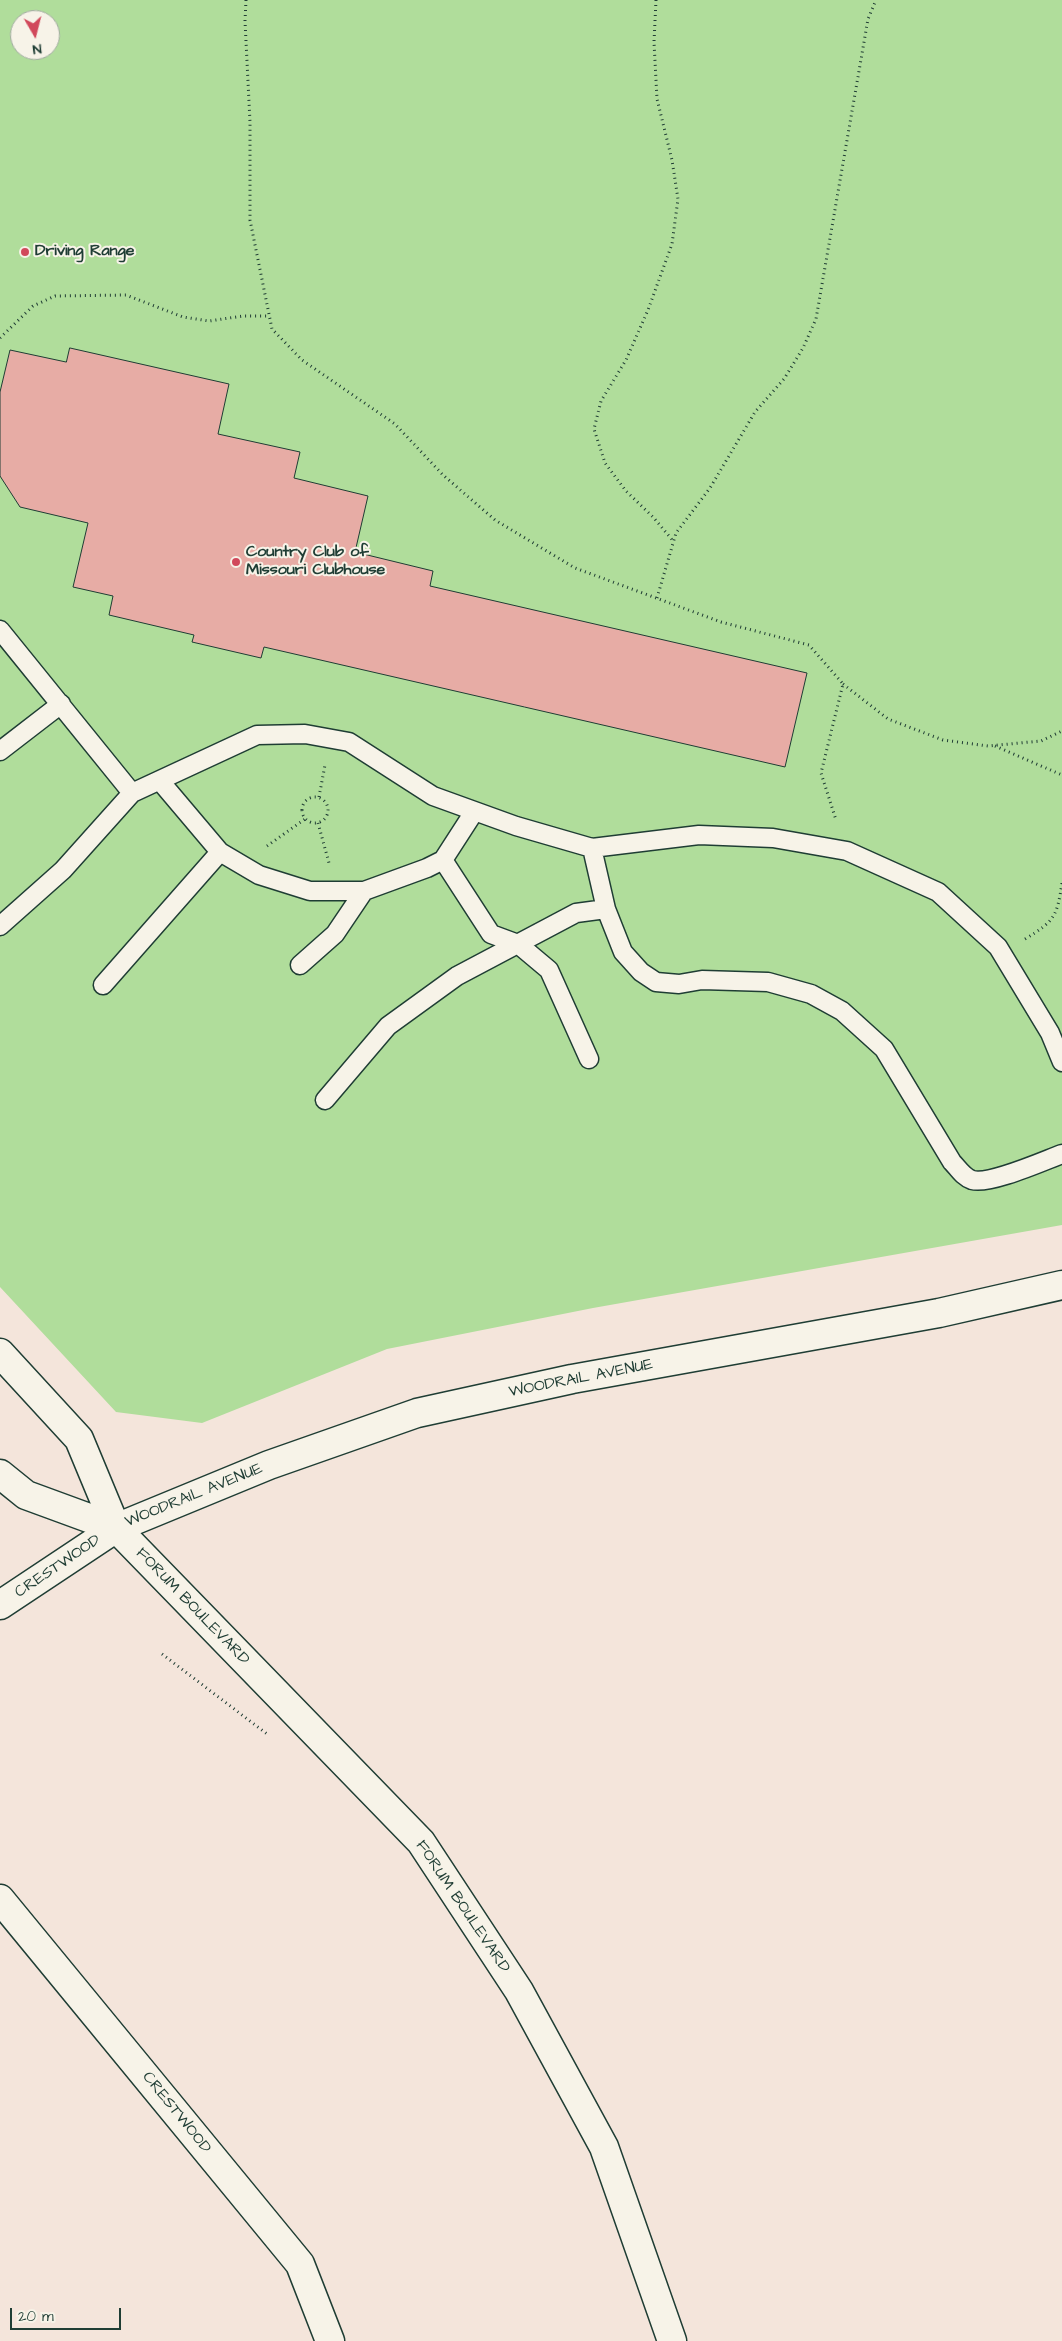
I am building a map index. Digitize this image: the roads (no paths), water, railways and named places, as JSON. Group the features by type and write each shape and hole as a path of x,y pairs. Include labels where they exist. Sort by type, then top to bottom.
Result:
{"street":[{"name":"WOODRAIL AVENUE","path":"116,1528 268,1465 417,1413 572,1379 939,1313 1062,1286"},
{"name":"FORUM BOULEVARD","path":"0,1353 79,1439 116,1528 421,1842 519,1991 604,2147 672,2341"},
{"name":"FORUM BOULEVARD","path":"0,1474 26,1495 116,1528"},
{"name":"CRESTWOOD","path":"0,1605 116,1528"},
{"name":"CRESTWOOD","path":"0,1899 300,2264 330,2341"}],"lane":[{"path":"0,630 132,793"},
{"path":"0,751 61,704"},
{"path":"0,926 63,870 132,793 257,735 305,734 349,742 433,796 474,812 592,848 699,835 773,838 846,851 938,892 998,947 1050,1033 1062,1062"},
{"path":"160,781 220,852 259,875 310,891 364,891 427,868 443,860 474,812"},
{"path":"592,848 606,909 623,952 641,972 656,982 679,984 702,980 768,982 811,994 842,1011 884,1050 952,1162 962,1174 973,1180 991,1179 1062,1154"},
{"path":"103,984 220,852"},
{"path":"443,860 491,934 518,944 549,970 589,1059"},
{"path":"300,965 335,934 364,891"},
{"path":"326,1100 388,1026 457,976 576,913 606,909"}],"place":[{"name":"Driving Range","path":"25,252"},
{"name":"Country Club of Missouri Clubhouse","path":"236,562"}]}
